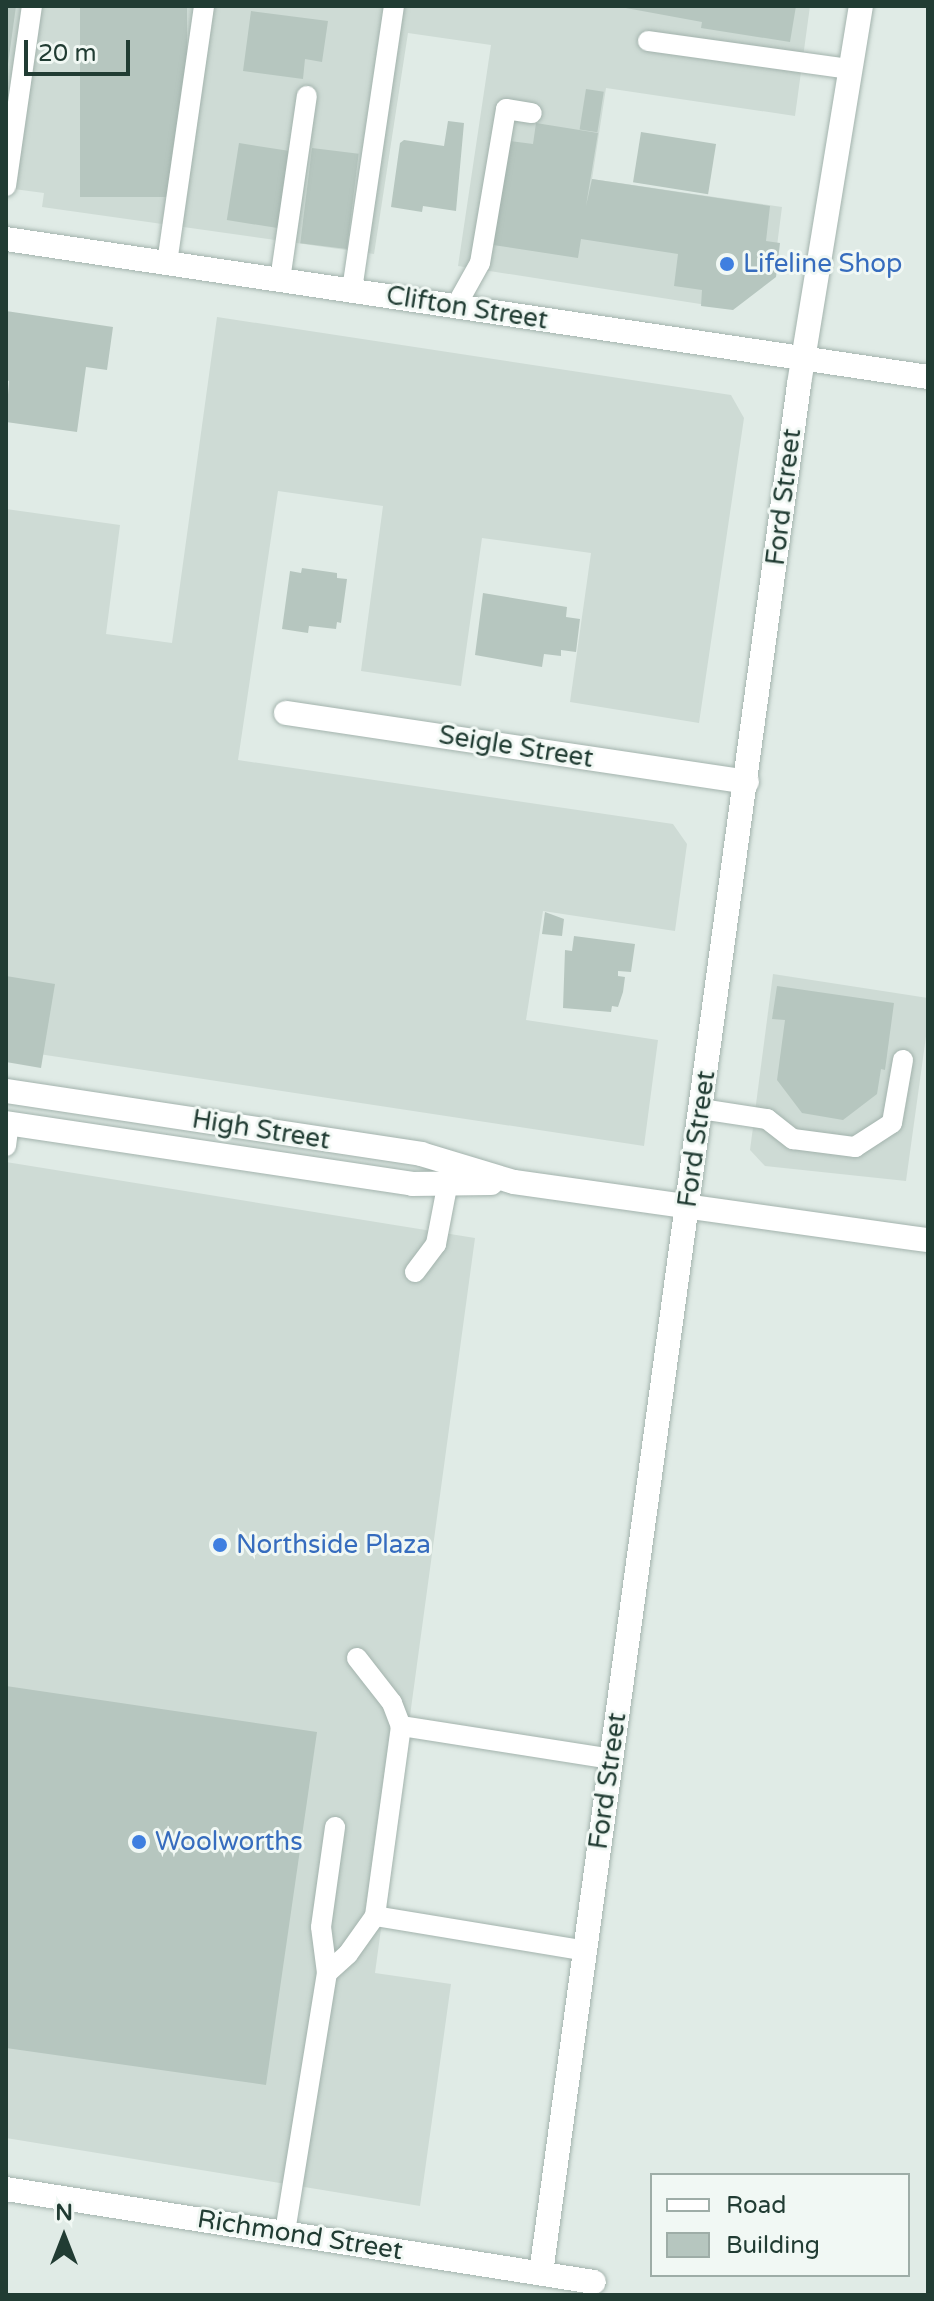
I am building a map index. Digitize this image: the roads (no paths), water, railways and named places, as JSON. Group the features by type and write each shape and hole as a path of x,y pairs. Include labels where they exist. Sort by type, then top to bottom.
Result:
{"street":[{"name":"Ford Street","path":"541,2273 804,358 861,6"},
{"name":"Clifton Street","path":"6,239 928,377"},
{"name":"Seigle Street","path":"286,713 747,782"},
{"name":"High Street","path":"6,1091 421,1154 450,1174"},
{"name":"High Street","path":"7,1131 412,1184 450,1174 928,1240"},
{"name":"Richmond Street","path":"6,2189 594,2282"}],"lane":[{"path":"6,186 10,129 32,6"},
{"path":"167,263 204,6"},
{"path":"352,290 394,6"},
{"path":"648,41 851,69"},
{"path":"280,280 307,96"},
{"path":"456,306 480,263 506,109 532,113"},
{"path":"701,1109 767,1119 793,1139 855,1147 892,1123 903,1060"},
{"path":"415,1272 436,1244 450,1174"},
{"path":"327,1973 348,1954 375,1916 401,1726 392,1703 357,1658"},
{"path":"401,1726 611,1759"},
{"path":"285,2232 327,1973 321,1927 335,1827"},
{"path":"375,1916 586,1951"}],"place":[{"name":"Lifeline Shop","path":"727,264"},
{"name":"Northside Plaza","path":"220,1545"},
{"name":"Woolworths","path":"139,1842"}]}
